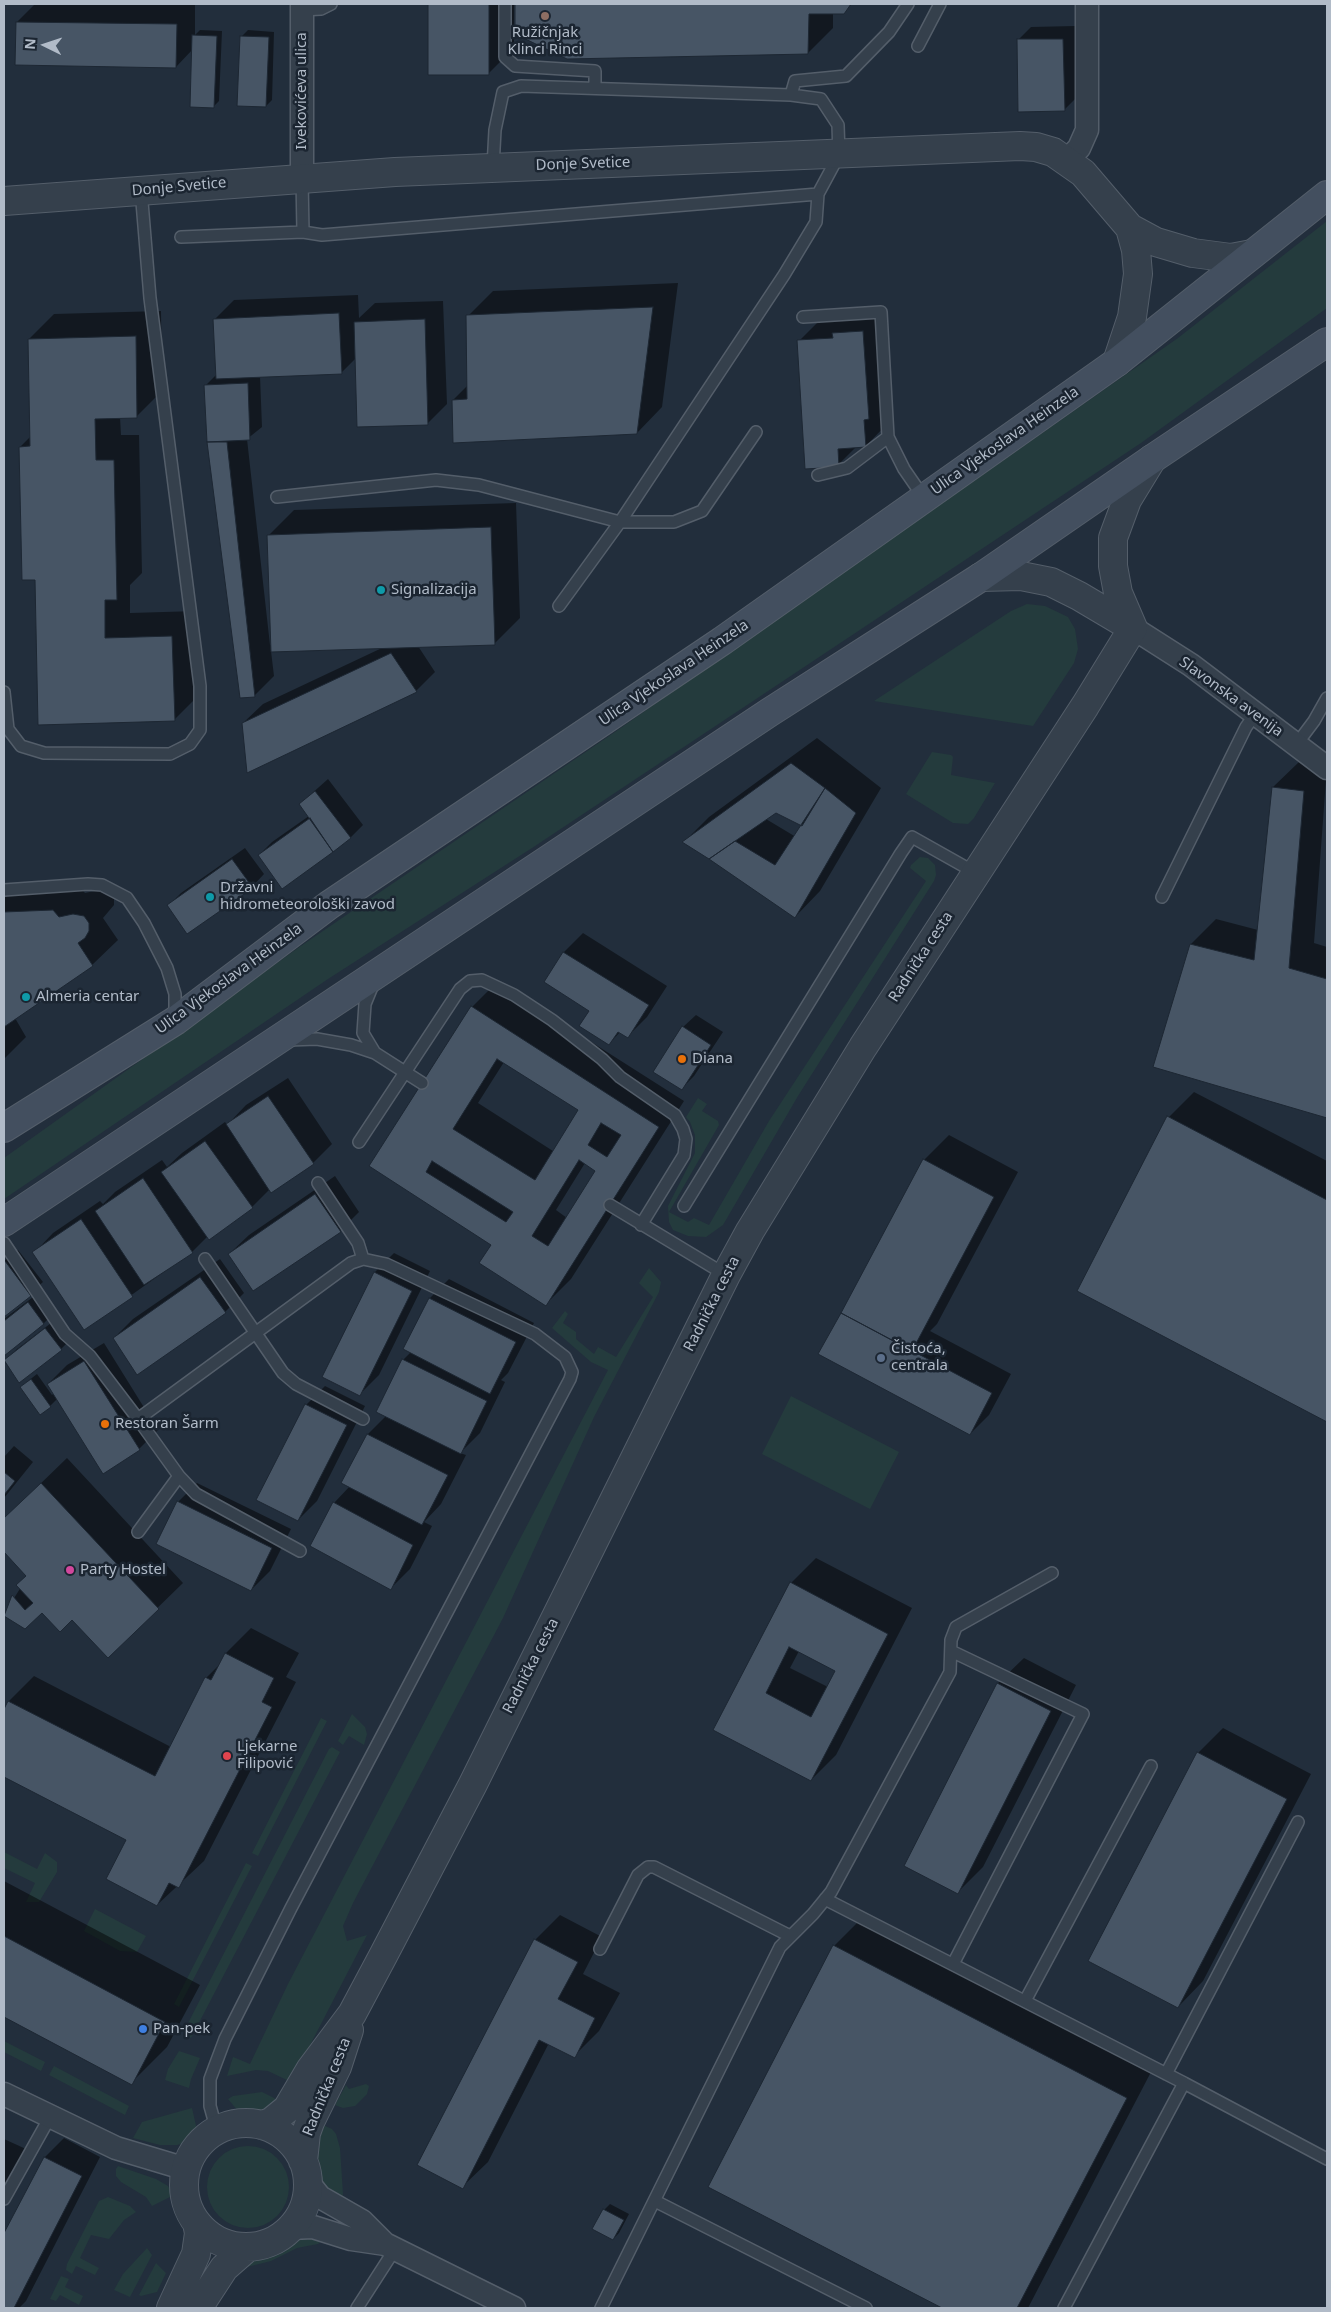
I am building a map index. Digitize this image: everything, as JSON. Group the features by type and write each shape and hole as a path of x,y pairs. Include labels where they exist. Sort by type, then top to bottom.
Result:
{"main road":[{"name":"Ulica Vjekoslava Heinzela","path":"4,1128 175,1021 329,905 722,641 1117,362 1327,195"},
{"path":"4,1222 770,712 981,577 1152,459 1327,342"}],"street":[{"path":"1068,160 1079,148 1087,130 1087,4"},
{"name":"Ivekovićeva ulica","path":"302,7 302,178"},
{"name":"Donje Svetice","path":"4,201 302,178 493,167 839,155 1020,146 1053,152 1068,160 1100,191 1130,228"},
{"path":"1130,228 1156,242 1193,254 1231,258 1252,254"},
{"path":"1117,362 1132,317 1138,274 1136,250 1130,228"},
{"path":"1133,628 1118,592 1113,566 1113,538 1127,500 1152,459"},
{"path":"981,577 1021,576 1051,582 1133,628"},
{"name":"Slavonska avenija","path":"1133,628 1191,665 1327,768"},
{"name":"Radnička cesta","path":"262,2125 271,2122 286,2109 310,2070 352,2014 472,1784 726,1275 750,1231 863,1047 1133,628"},
{"name":"Radnička cesta","path":"305,2171 306,2134 337,2067 352,2014"},
{"path":"4,2094 50,2118 116,2148 186,2169"},
{"path":"171,2308 196,2254 199,2233 197,2224 189,2209 184,2189 186,2169 198,2147 217,2131 231,2125 246,2123 262,2125 279,2132 293,2145 320,2197 371,2228 390,2247"},
{"path":"197,2224 220,2241 248,2247 264,2245 278,2238 290,2228 303,2207 305,2171"},
{"path":"290,2228 313,2227 352,2239 390,2247 514,2308"},
{"path":"198,2308 224,2268 248,2247"}],"lane":[{"path":"302,7 321,9 331,4"},
{"path":"506,4 505,57 515,66 595,71 595,87"},
{"path":"791,96 795,81 846,76 889,32 908,4"},
{"path":"918,46 940,4"},
{"path":"493,167 495,130 503,92 521,86 595,87 820,98 826,103 838,125 839,155 818,194 816,222 778,283 620,522 558,606"},
{"path":"302,178 303,232"},
{"path":"4,692 8,729 21,746 44,753 170,754 190,744 200,730 200,686 150,298 141,190"},
{"path":"181,237 303,232 322,235 818,194"},
{"path":"803,317 881,312 888,437 904,469 924,498"},
{"path":"277,497 436,480 480,485 620,522 674,522 702,511 756,432"},
{"path":"818,475 847,468 888,437"},
{"path":"1296,745 1314,721 1327,698"},
{"path":"1162,897 1246,727 1256,713"},
{"path":"684,1206 912,837 976,873"},
{"path":"4,890 88,884 102,885 127,898 144,922 167,968 175,994 175,1021"},
{"path":"375,1053 363,1033 363,1015 371,986 382,971"},
{"path":"359,1142 460,988 470,981 482,980 514,995 580,1043 620,1077 670,1110 684,1129 686,1139 684,1155 641,1225"},
{"path":"274,1042 317,1039 342,1042 375,1053 422,1083"},
{"path":"318,1183 358,1243 363,1258"},
{"path":"610,1205 726,1275"},
{"path":"4,1243 65,1334 90,1356 138,1418 179,1476 196,1494 300,1551"},
{"path":"138,1418 351,1263 363,1258 386,1264 535,1334 565,1357 572,1372 295,1899 225,2039 210,2079 210,2106 217,2131"},
{"path":"205,1259 272,1358 296,1384 364,1419"},
{"path":"138,1532 179,1476"},
{"path":"601,2308 780,1947 831,1892 950,1672 952,1640 956,1627 1052,1573"},
{"path":"951,1651 1083,1714 953,1964"},
{"path":"1025,2001 1151,1766"},
{"path":"1166,2074 1298,1822"},
{"path":"600,1949 638,1875 648,1867 654,1867 790,1936"},
{"path":"825,1899 1184,2082 1327,2159"},
{"path":"1064,2308 1184,2082"},
{"path":"4,2199 50,2118"},
{"path":"655,2201 866,2308"},
{"path":"356,2308 390,2247"}],"green space":[{"path":"1327,221 1327,308 1141,443 532,848 328,979 4,1199 4,1158 298,948 615,732 1178,338"},
{"path":"1027,604 1045,606 1068,617 1075,629 1078,649 1074,663 1033,726 874,701 1011,611"},
{"path":"932,752 953,757 951,775 995,783 974,818 968,824 953,823 906,794"},
{"path":"920,857 928,858 935,865 936,875 934,881 798,1096 723,1225 706,1237 688,1236 673,1230 669,1222 668,1206 695,1153 695,1135 686,1117 698,1098 707,1104 702,1111 718,1121 719,1125 669,1212 688,1222 694,1218 709,1225 769,1121 926,881 910,868"},
{"path":"649,1268 661,1282 659,1292 594,1417 503,1618 353,1903 343,1926 347,1941 367,1935 291,2082 268,2071 256,2070 227,2076 233,2057 250,2064 288,1984 608,1370 591,1362 552,1328 565,1311 568,1314 563,1323 576,1332 576,1339 594,1354 598,1347 616,1357 653,1297 639,1283"},
{"path":"791,1396 899,1452 870,1509 762,1454"},
{"path":"352,1714 365,1727 367,1734 364,1745 349,1736 343,1745 338,1741"},
{"path":"321,1718 327,1721 258,1856 252,1853"},
{"path":"332,1747 340,1752 191,2038 187,2034 186,2027 329,1749"},
{"path":"4,1852 37,1869 45,1853 57,1862 57,1872 39,1902 26,1902 35,1883 4,1868"},
{"path":"246,1863 252,1866 179,2007 174,2004"},
{"path":"95,1909 146,1936 137,1952 120,1951 84,1931"},
{"path":"4,2041 45,2062 41,2071 4,2052"},
{"path":"179,2051 200,2058 189,2088 165,2080 168,2069"},
{"path":"54,2066 129,2106 125,2115 49,2075"},
{"path":"366,2084 369,2086 367,2094 355,2106 343,2108 335,2105 346,2085 349,2089"},
{"path":"262,2092 280,2101 274,2107 255,2115 246,2115 238,2111 228,2099 233,2096"},
{"path":"192,2108 197,2130 195,2137 188,2142 177,2145 160,2145 133,2138 142,2122"},
{"path":"323,2125 332,2129 336,2134 340,2148 343,2194 341,2202 324,2187 316,2169 316,2145"},
{"path":"248,2146 264,2149 277,2158 286,2171 289,2187 286,2203 277,2216 264,2225 248,2228 232,2225 219,2216 210,2203 207,2187 210,2171 219,2158 232,2149"},
{"path":"118,2166 156,2179 168,2186 171,2191 170,2197 152,2206 146,2197 121,2182 116,2176"},
{"path":"108,2197 130,2206 136,2212 124,2220 109,2239 91,2235 80,2258 99,2268 95,2275 76,2266 72,2274 66,2270 67,2264 99,2201"},
{"path":"299,2239 324,2239 318,2244 297,2248 271,2261 247,2267 233,2279 239,2263 253,2257 271,2254"},
{"path":"147,2248 152,2255 130,2297 114,2290 123,2274"},
{"path":"156,2263 166,2273 157,2292 141,2296 139,2295"},
{"path":"61,2276 69,2279 65,2287 83,2296 79,2305 60,2295 56,2301 50,2299"}],"building":[{"path":"428,4 489,4 489,75 428,75"},
{"path":"515,4 851,4 844,14 809,14 808,54 567,59 515,34"},
{"path":"16,22 177,24 176,68 15,65"},
{"path":"192,35 217,36 214,108 190,107"},
{"path":"240,36 269,37 266,107 237,106"},
{"path":"1017,39 1063,39 1065,111 1018,112"},
{"path":"653,307 637,434 453,443 452,400 467,399 466,315"},
{"path":"339,313 342,374 216,379 213,319"},
{"path":"425,319 428,425 357,427 354,322"},
{"path":"863,331 869,419 864,420 866,447 838,449 839,467 805,469 797,340 833,338 832,333"},
{"path":"136,336 137,418 95,419 96,460 114,460 117,600 105,600 105,638 172,636 175,721 38,725 35,580 22,580 19,447 30,446 28,339"},
{"path":"248,383 250,440 207,442 204,385"},
{"path":"207,442 227,442 255,697 240,698"},
{"name":"Signalizacija","path":"491,527 495,645 271,652 267,535"},
{"path":"391,653 417,692 247,773 242,723"},
{"path":"791,763 825,788 802,826 776,813 709,859 682,842"},
{"path":"1272,787 1304,791 1289,968 1327,979 1327,1118 1153,1067 1190,944 1254,960"},
{"path":"825,788 856,813 795,918 709,859 735,841 775,865"},
{"path":"315,791 351,838 333,852 299,804"},
{"path":"310,818 333,852 282,889 258,855"},
{"name":"Državni hidrometeorološki zavod","path":"232,859 253,888 187,934 167,905"},
{"name":"Almeria centar","path":"53,910 59,917 73,914 84,916 89,923 89,931 85,938 78,943 93,966 4,1027 4,912"},
{"path":"563,952 649,1005 628,1038 618,1032 609,1045 579,1026 589,1011 544,982"},
{"path":"471,1006 659,1127 546,1306 479,1263 491,1245 369,1166","holes":["497,1059 578,1110 535,1180 453,1129","601,1123 621,1135 607,1157 588,1145","579,1160 595,1171 548,1246 532,1236","432,1161 513,1212 506,1222 426,1172"]},
{"name":"Diana","path":"682,1026 711,1045 682,1090 653,1072"},
{"path":"268,1096 314,1164 271,1193 226,1124"},
{"path":"1167,1116 1327,1200 1327,1422 1077,1291"},
{"path":"205,1141 253,1208 209,1240 161,1172"},
{"path":"923,1159 994,1197 912,1351 841,1313"},
{"path":"143,1178 193,1253 144,1285 95,1211"},
{"path":"315,1194 341,1232 253,1291 228,1254"},
{"path":"81,1219 133,1297 84,1330 32,1252"},
{"path":"4,1262 31,1296 4,1317"},
{"path":"374,1272 412,1291 360,1396 322,1377"},
{"path":"200,1277 226,1313 137,1375 113,1338"},
{"path":"429,1298 516,1342 490,1394 403,1349"},
{"path":"28,1302 44,1324 4,1356 4,1321"},
{"path":"841,1313 992,1393 970,1435 818,1354"},
{"path":"45,1328 62,1350 19,1383 4,1360"},
{"path":"402,1359 487,1401 461,1454 376,1412"},
{"path":"84,1361 140,1450 103,1474 47,1384"},
{"path":"31,1379 51,1407 40,1415 20,1387"},
{"path":"305,1404 347,1425 298,1521 256,1500"},
{"path":"367,1434 448,1475 422,1525 341,1483"},
{"path":"4,1472 15,1481 4,1495"},
{"path":"41,1483 159,1609 108,1658 72,1620 60,1632 42,1613 25,1629 4,1616 12,1595 25,1610 33,1603 16,1585 26,1576 4,1552 4,1518"},
{"path":"177,1501 272,1548 251,1591 156,1544"},
{"path":"333,1502 413,1545 391,1590 310,1546"},
{"path":"790,1582 888,1634 811,1781 713,1730","holes":["789,1647 835,1671 811,1717 766,1693"]},
{"path":"225,1653 274,1678 262,1702 272,1707 179,1888 169,1883 157,1906 106,1879 126,1840 4,1777 4,1709 8,1701 155,1776 205,1677 211,1680"},
{"path":"997,1683 1051,1711 958,1894 904,1866"},
{"path":"1197,1752 1287,1799 1178,2008 1088,1961"},
{"path":"4,1936 165,2022 132,2085 4,2017"},
{"path":"534,1939 578,1962 558,1999 595,2018 575,2058 539,2040 463,2189 417,2165"},
{"path":"833,1945 1127,2098 1017,2308 942,2308 708,2187"},
{"path":"44,2157 82,2176 14,2308 4,2308 4,2233"},
{"path":"603,2209 624,2220 613,2240 592,2229"}],"place":[{"name":"Ružičnjak Klinci Rinci","path":"545,16"},
{"name":"Signalizacija","path":"381,590"},
{"name":"Državni hidrometeorološki zavod","path":"210,897"},
{"name":"Almeria centar","path":"26,997"},
{"name":"Diana","path":"682,1059"},
{"name":"Čistoća, centrala","path":"881,1358"},
{"name":"Restoran Šarm","path":"105,1424"},
{"name":"Party Hostel","path":"70,1570"},
{"name":"Ljekarne Filipović","path":"227,1756"},
{"name":"Pan-pek","path":"143,2029"}]}
